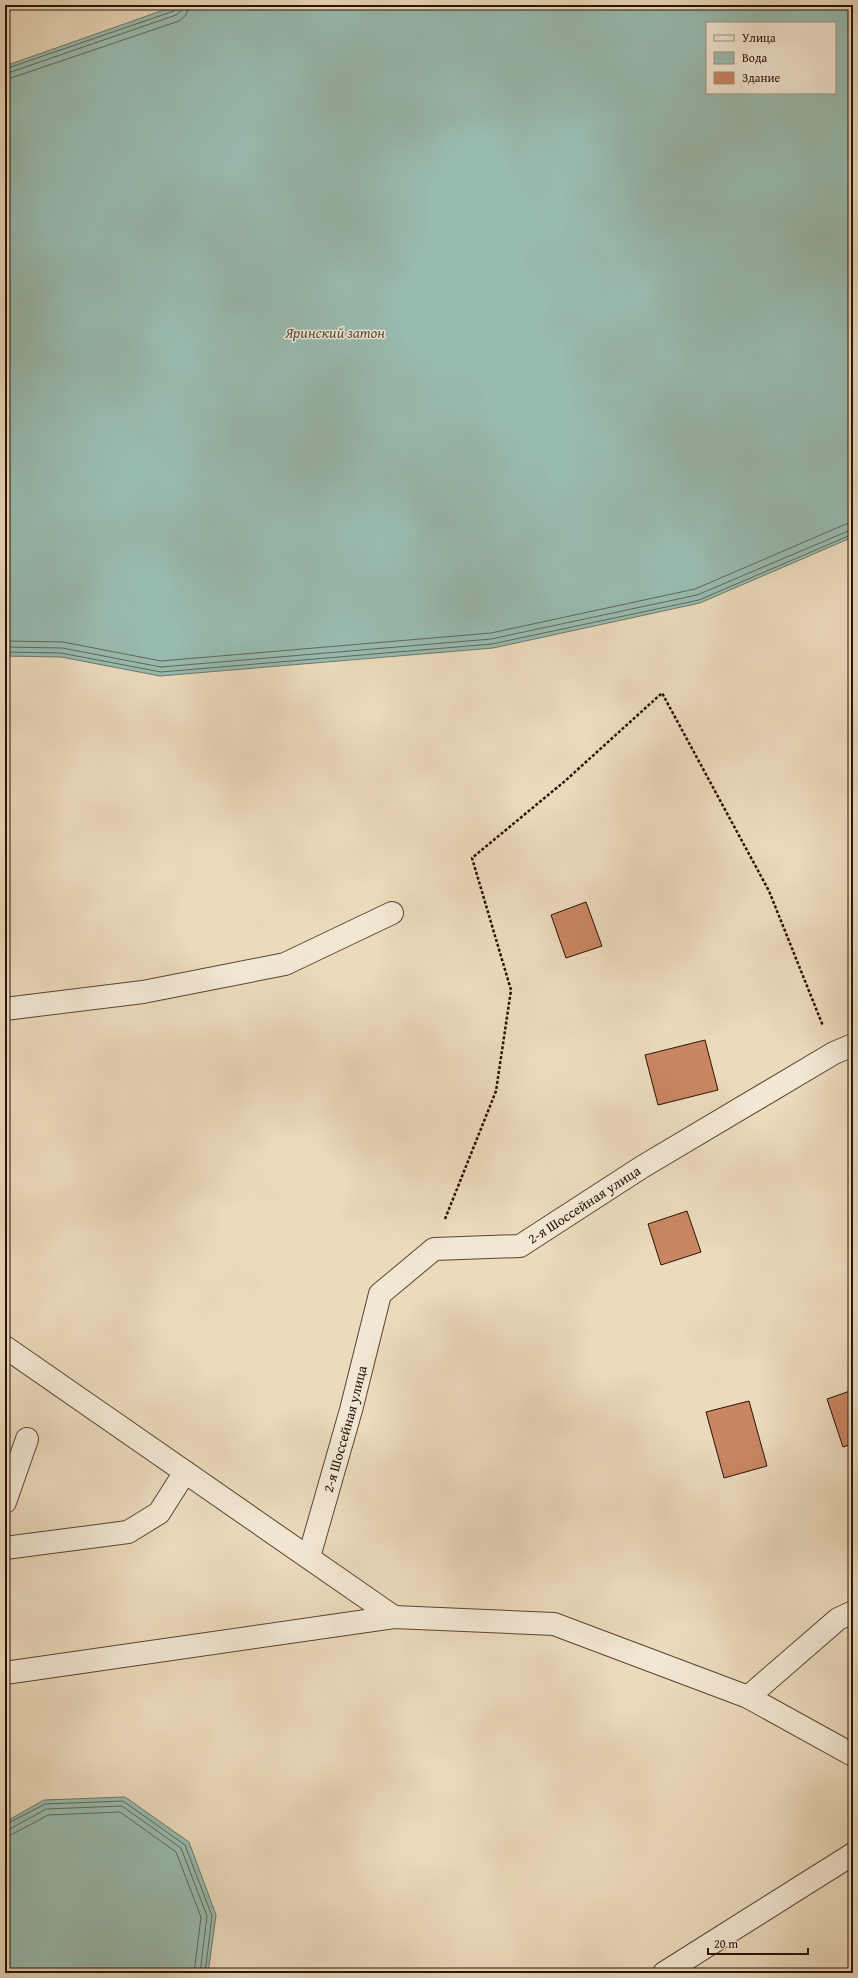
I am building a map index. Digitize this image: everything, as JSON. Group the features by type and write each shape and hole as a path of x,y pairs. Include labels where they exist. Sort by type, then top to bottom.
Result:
{"street":[{"path":"5,1009 143,992 285,964 392,913"},
{"name":"2-я Шоссейная улица","path":"309,1557 351,1410 380,1294 434,1249 520,1246 642,1167 843,1049"},
{"path":"5,1347 394,1616"},
{"path":"5,1502 27,1439"},
{"path":"5,1548 128,1532 159,1513 186,1472"},
{"path":"748,1697 838,1619 853,1612"},
{"path":"5,1673 394,1616 554,1624 748,1697 853,1755"},
{"path":"664,1973 853,1854"}],"path":[{"path":"434,1249 496,1091 511,990 472,858 565,781 662,693 769,891 843,1049"}],"water":[{"name":"Яринский затон","path":"178,5 853,5 853,537 700,603 493,648 160,676 61,657 5,656 5,66"},
{"path":"125,1797 189,1842 216,1915 208,1973 5,1973 5,1822 44,1800"}],"building":[{"path":"586,902 602,946 566,958 551,915"},
{"path":"705,1040 718,1090 658,1105 645,1055"},
{"path":"687,1211 701,1252 661,1265 648,1224"},
{"path":"853,1390 853,1444 843,1447 827,1399"},
{"path":"749,1401 767,1466 724,1478 706,1412"}]}
